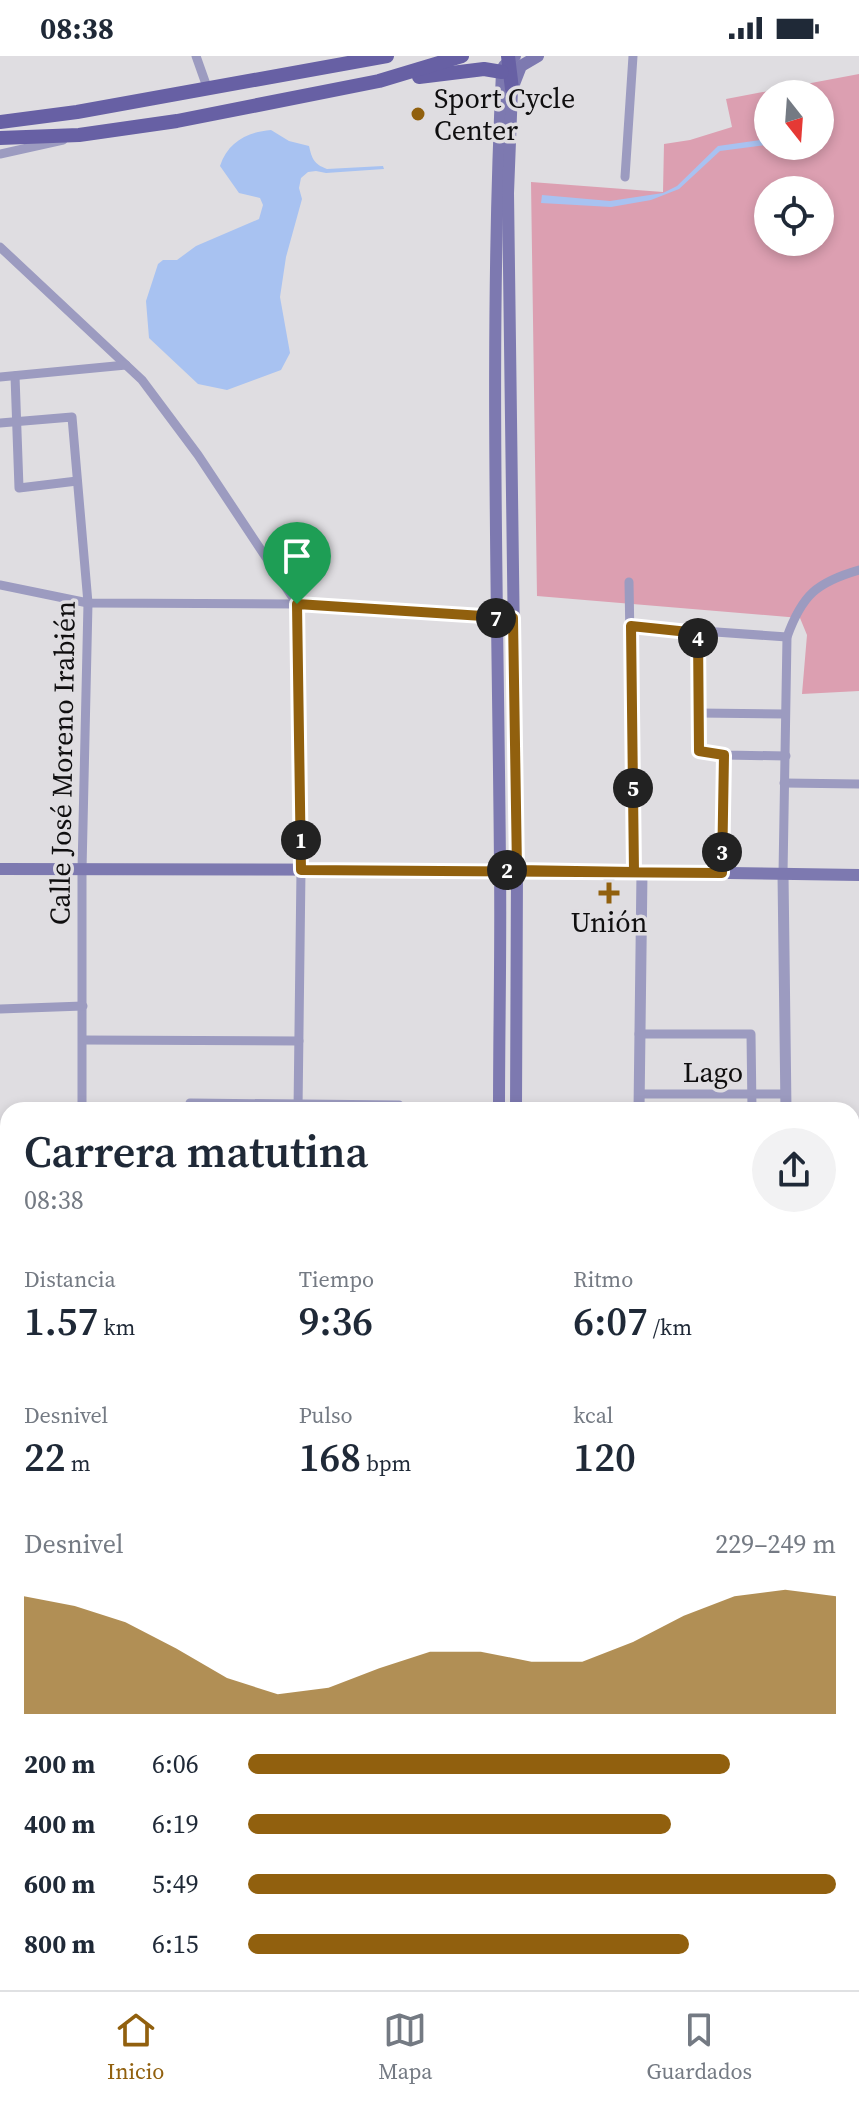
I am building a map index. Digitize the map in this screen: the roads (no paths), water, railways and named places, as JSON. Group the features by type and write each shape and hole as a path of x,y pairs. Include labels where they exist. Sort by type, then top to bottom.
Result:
{"main road":[{"path":"0,122 77,112 387,56"},
{"path":"379,81 462,56"},
{"path":"19,136 79,135 177,121 379,81 484,69 538,56"},
{"path":"511,62 508,193 517,870 516,1102"},
{"path":"499,1102 496,190 511,62"},
{"path":"0,140 19,136 77,112"},
{"path":"0,869 517,870 859,875"}],"street":[{"path":"196,56 207,87"},
{"path":"625,177 633,56"},
{"path":"0,154 79,135"},
{"path":"0,247 142,380 198,455 297,604 301,870 298,1102"},
{"path":"0,377 126,365"},
{"path":"15,376 19,488 77,481"},
{"name":"Calle José Moreno Irabién","path":"16,421 72,417 88,603 82,870 82,1102"},
{"path":"0,423 16,421"},
{"path":"786,1102 783,874 787,637 796,610 821,585 827,580 859,570"},
{"path":"629,582 638,872 639,1102"},
{"path":"0,585 88,603 297,604 513,618"},
{"path":"631,626 787,637"},
{"path":"698,633 699,751 724,755 786,756"},
{"path":"698,713 785,714"},
{"path":"722,873 724,755"},
{"path":"784,783 859,784"},
{"path":"0,1009 83,1006"},
{"path":"639,1034 751,1034 752,1102"},
{"path":"83,1040 299,1041"},
{"name":"Lago","path":"639,1094 786,1094"}],"water":[{"path":"271,130 289,141 309,146 314,160 327,169 383,166 384,169 316,171 308,172 301,178 299,188 302,199 286,257 280,297 290,353 281,370 227,390 198,384 149,338 146,301 158,264 163,260 177,260 196,246 259,219 263,205 260,198 239,193 220,166 228,151 240,140"},
{"path":"754,141 754,146 720,151 679,189 651,200 611,207 541,203 542,195 610,201 663,193 677,186 718,146"}],"place":[{"name":"Sport Cycle Center","path":"418,114"},
{"name":"Unión","path":"609,893"}]}
